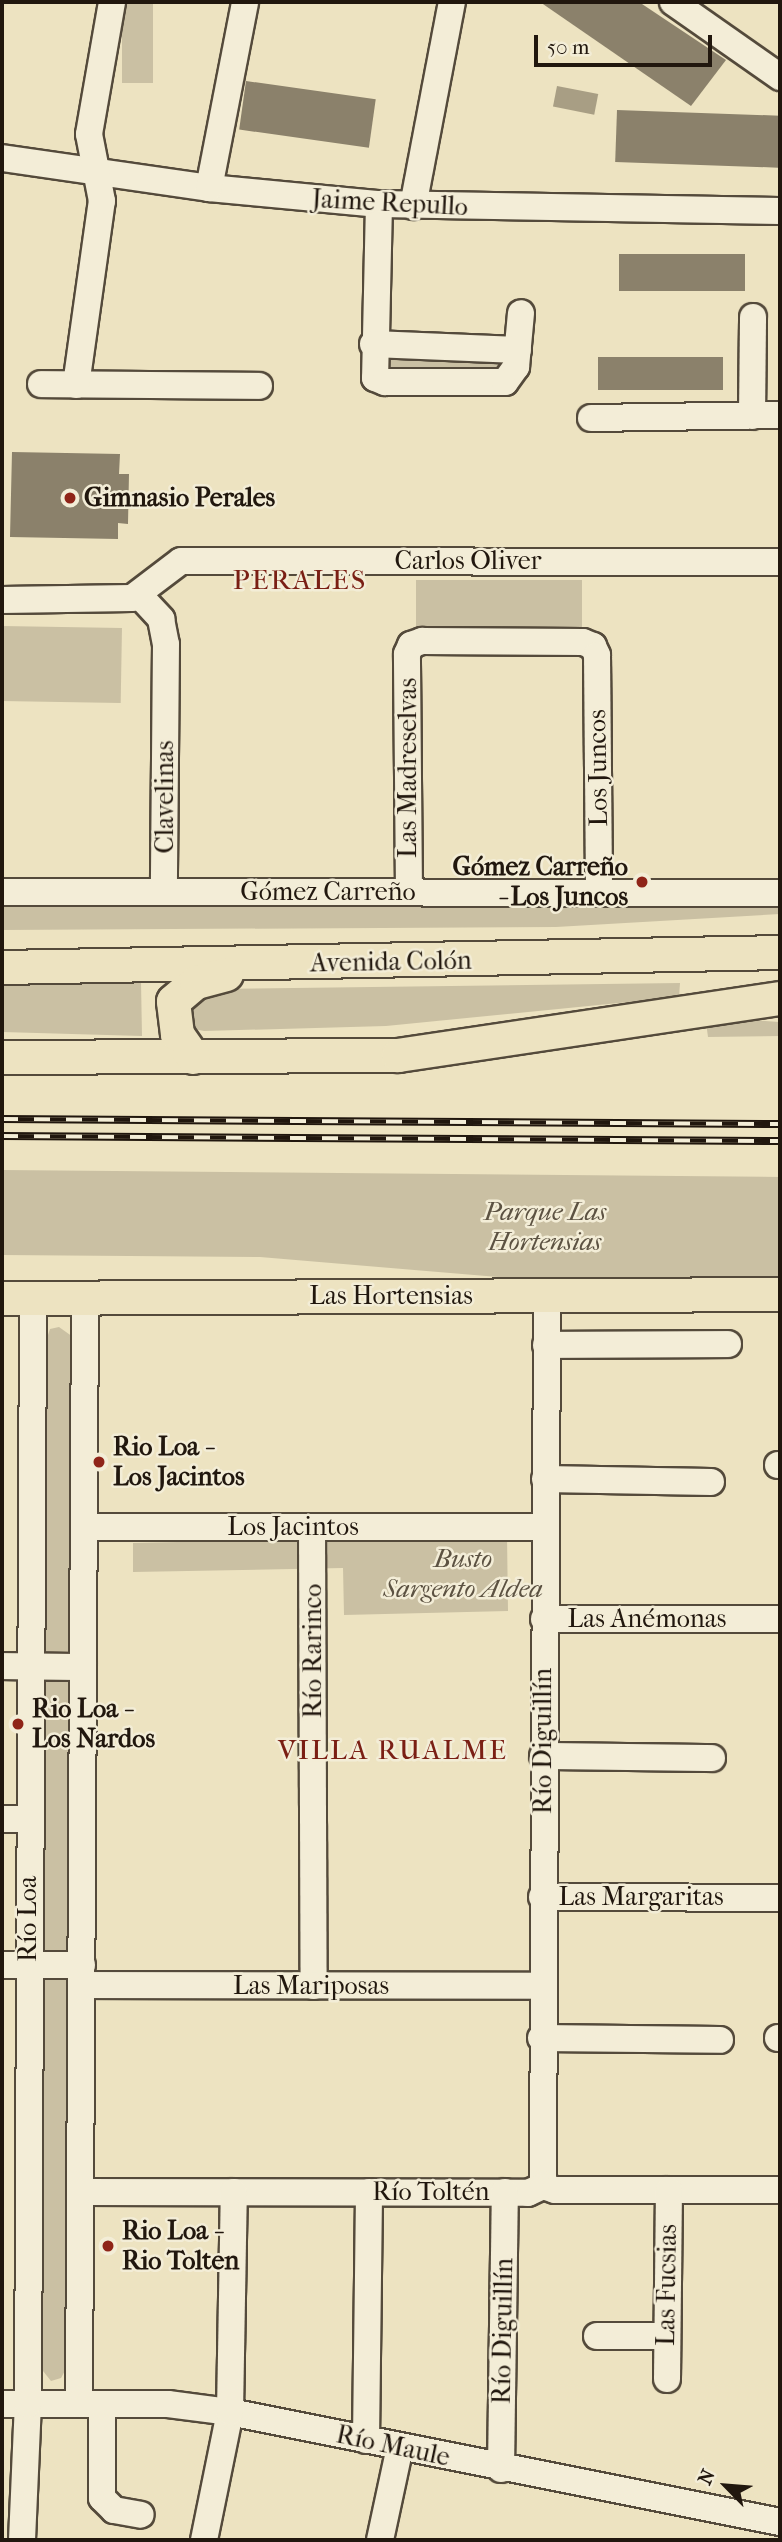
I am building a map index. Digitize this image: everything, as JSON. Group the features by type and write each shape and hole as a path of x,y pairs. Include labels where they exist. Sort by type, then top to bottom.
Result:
{"main road":[{"name":"Avenida Colón","path":"2,969 48,965 271,964 780,952"},
{"path":"192,1057 173,1023 173,1001 183,989 271,964"},
{"path":"2,1057 398,1055 780,998"},
{"name":"Las Hortensias","path":"17,1298 780,1294"}],"street":[{"path":"76,385 102,201 89,134 112,2"},
{"path":"209,188 245,2"},
{"path":"413,206 452,2"},
{"path":"673,2 780,77"},
{"name":"Jaime Repullo","path":"2,158 209,188 379,204 780,211"},
{"path":"379,204 372,373 385,382 505,382 514,373 521,313"},
{"path":"751,415 753,317"},
{"path":"373,344 517,350"},
{"path":"41,384 259,386"},
{"path":"591,418 780,415"},
{"name":"Carlos Oliver","path":"139,595 164,570 181,561 780,562"},
{"path":"2,600 139,595"},
{"name":"Clavelinas","path":"139,595 158,613 164,629 164,892"},
{"name":"Las Madreselvas","path":"409,892 408,654 411,645 543,641 593,646"},
{"name":"Los Juncos","path":"593,646 597,655 599,892"},
{"name":"Gómez Carreño","path":"2,892 780,893"},
{"name":"Río Diguillín","path":"543,2186 541,1986 547,1295"},
{"name":"Río Loa","path":"17,1298 30,1666 29,1819 15,1965 15,2404 22,2540"},
{"name":"Río Loa","path":"85,1298 80,2192 91,2404 102,2498 114,2510 141,2515"},
{"path":"546,1345 728,1344"},
{"path":"545,1479 711,1482"},
{"name":"Los Jacintos","path":"84,1527 545,1527"},
{"name":"Río Rarinco","path":"312,1527 314,1986"},
{"name":"Las Anémonas","path":"544,1619 780,1619"},
{"path":"2,1666 83,1667"},
{"path":"543,1756 712,1758"},
{"path":"2,1819 29,1819"},
{"name":"Las Margaritas","path":"542,1897 780,1898"},
{"path":"15,1965 82,1975"},
{"name":"Las Mariposas","path":"82,1975 314,1986 541,1986"},
{"path":"541,2038 720,2040"},
{"name":"Río Toltén","path":"80,2192 532,2192 543,2186 780,2190"},
{"name":"Las Fucsias","path":"667,2379 664,2336 668,2190"},
{"path":"204,2540 230,2412 234,2192"},
{"path":"366,2440 369,2192"},
{"name":"Río Diguillín","path":"501,2469 505,2192"},
{"path":"597,2336 664,2336"},
{"name":"Río Maule","path":"15,2404 167,2404 230,2412 501,2469 780,2522"},
{"path":"380,2540 400,2447"}],"green space":[{"path":"122,2 153,2 153,83 122,83"},
{"path":"375,346 515,352 512,370 387,380"},
{"path":"416,580 582,580 582,631 416,631"},
{"path":"2,626 122,628 121,703 2,701"},
{"path":"2,903 780,904 780,914 556,927 2,930"},
{"path":"22,981 141,982 142,1036 2,1032 2,985"},
{"path":"680,983 679,997 386,1026 204,1031 194,1029 187,1019 188,1007 211,989"},
{"path":"739,1019 779,1022 780,1036 708,1037 706,1022"},
{"name":"Parque Las Hortensias","path":"2,1170 780,1177 780,1280 545,1281 260,1257 2,1255"},
{"path":"59,1327 73,1337 67,2367 61,2378 51,2381 39,2366 43,1638 46,1341 50,1329"},
{"name":"Busto Sargento Aldea","path":"507,1535 508,1611 344,1615 343,1568 133,1572 133,1543"}],"shaded area":[{"path":"557,86 598,94 594,115 553,107"}],"building":[{"path":"540,2 639,2 726,60 691,106"},
{"path":"246,81 376,99 369,148 239,130"},
{"path":"617,110 780,116 778,168 615,162"},
{"path":"619,254 745,254 745,291 619,291"},
{"path":"598,357 723,357 723,390 598,390"},
{"name":"Gimnasio Perales","path":"12,452 120,454 119,474 129,474 128,524 118,523 118,539 10,537"}],"railway":[{"path":"2,1119 780,1124"},
{"path":"2,1136 780,1141"}],"place":[{"name":"Gimnasio Perales","path":"70,498"},
{"name":"Gómez Carreño - Los Juncos","path":"642,882"},
{"name":"Rio Loa - Los Jacintos","path":"99,1462"},
{"name":"Rio Loa - Los Nardos","path":"18,1724"},
{"name":"Rio Loa - Rio Tolten","path":"108,2246"}],"district":[{"name":"PERALES","path":"300,580"},
{"name":"VILLA RUALME","path":"393,1750"}]}
